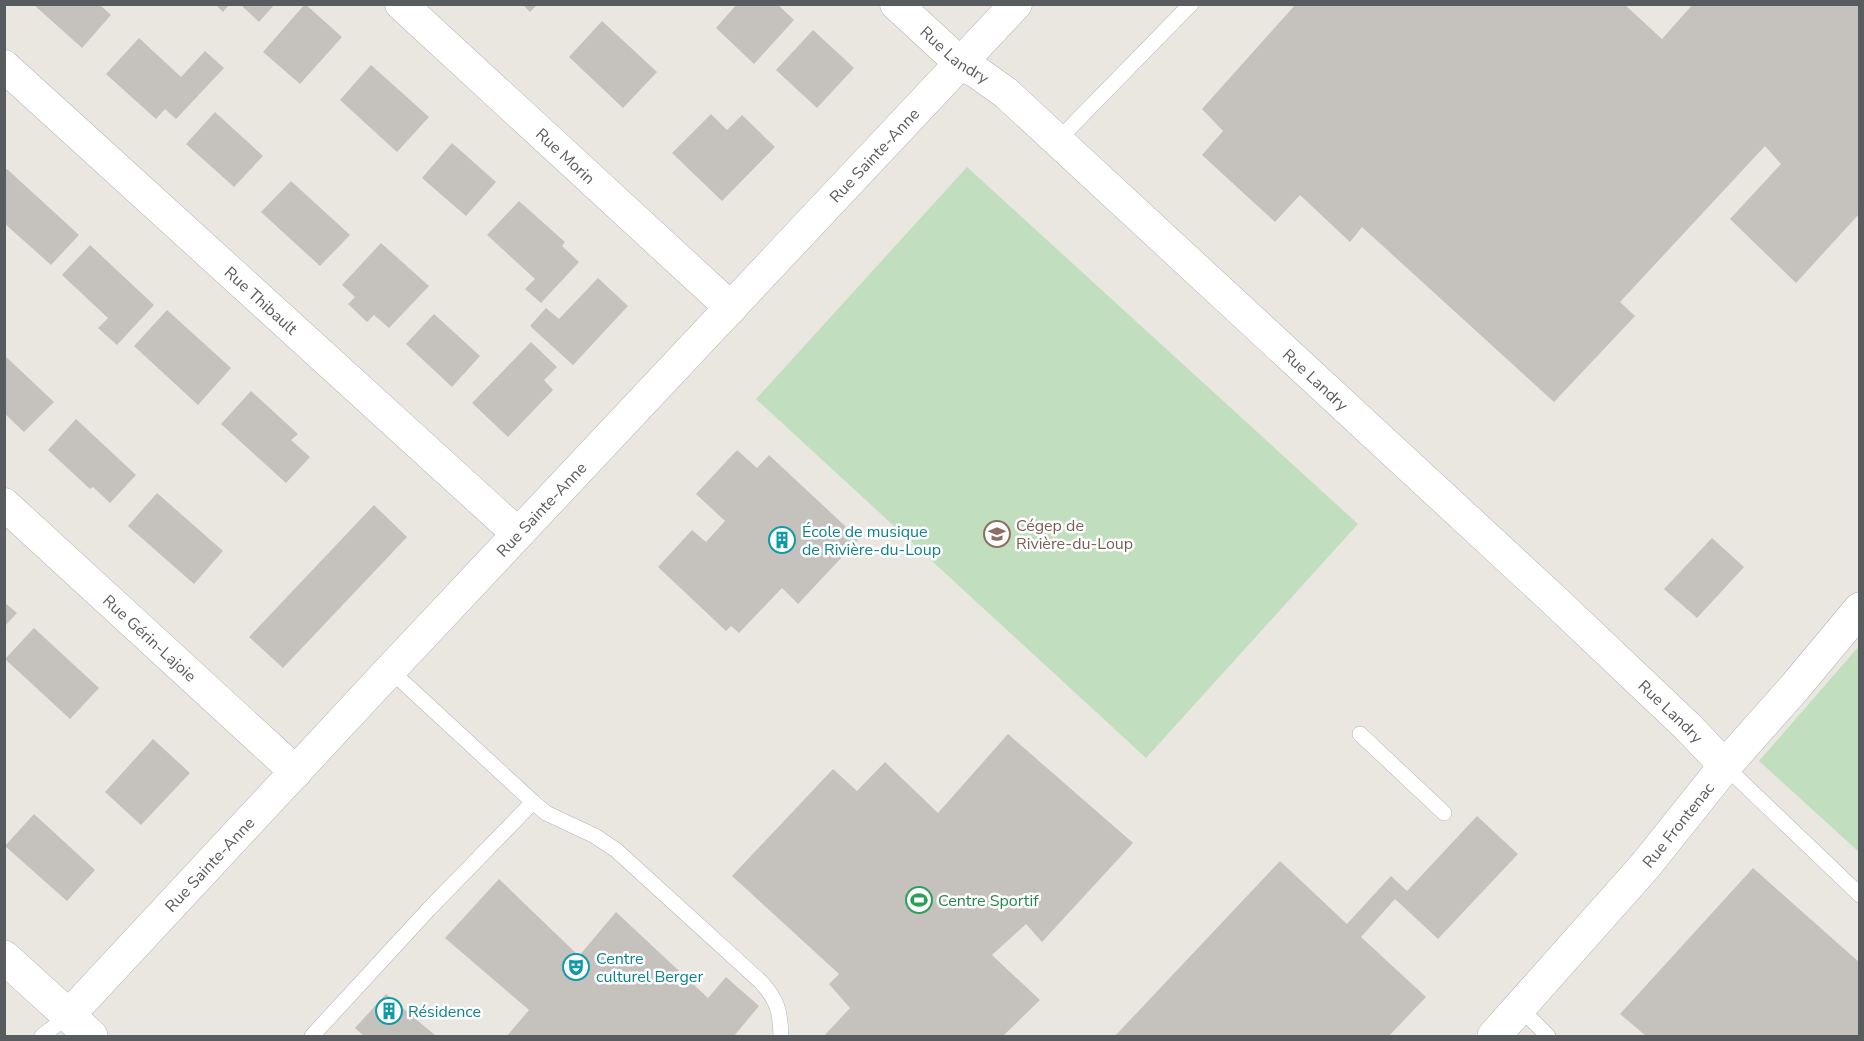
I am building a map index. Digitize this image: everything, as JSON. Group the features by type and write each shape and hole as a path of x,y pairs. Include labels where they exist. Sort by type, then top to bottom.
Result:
{"street":[{"name":"Rue Morin","path":"401,4 730,308"},
{"name":"Rue Landry","path":"897,4 960,63 1006,93 1538,585 1688,727 1725,766"},
{"name":"Rue Sainte-Anne","path":"80,1026 296,772 1016,4"},
{"name":"Rue Thibault","path":"4,66 518,534"},
{"name":"Rue Gérin-Lajoie","path":"4,504 296,772"},
{"name":"Rue Frontenac","path":"1494,1036 1645,866 1725,766 1860,609"},
{"path":"4,957 80,1026"}],"lane":[{"path":"1057,141 1191,4"},
{"path":"390,670 546,813 595,836 616,850 761,982 773,994 778,1007 781,1036"},
{"path":"1360,734 1444,813"},
{"path":"1725,766 1860,895"},
{"path":"312,1036 429,909 533,802"},
{"path":"1520,1008 1548,1036"},
{"path":"42,1036 80,1026"}],"green space":[{"path":"967,167 1358,524 1146,758 756,399"},
{"path":"1859,646 1859,852 1759,761"}],"building":[{"path":"33,4 99,4 111,15 82,48"},
{"path":"215,4 230,4 223,12"},
{"path":"240,4 275,4 259,22"},
{"path":"305,4 342,37 300,84 263,52"},
{"path":"522,4 538,4 530,12"},
{"path":"737,4 777,4 794,20 754,64 716,28"},
{"path":"1296,4 1624,4 1662,39 1693,4 1860,4 1860,213 1796,283 1730,219 1781,164 1765,146 1620,302 1635,316 1554,402 1362,227 1350,242 1300,195 1275,222 1202,155 1223,131 1202,109"},
{"path":"602,21 657,72 623,108 569,57"},
{"path":"813,30 854,68 817,108 776,70"},
{"path":"139,38 181,77 205,51 224,68 176,119 165,109 156,119 106,74"},
{"path":"371,65 429,117 397,152 340,100"},
{"path":"215,112 263,156 234,187 186,144"},
{"path":"711,114 727,130 742,115 775,147 722,201 672,153"},
{"path":"452,143 496,182 466,216 422,178"},
{"path":"7,169 79,235 51,265 4,223 4,172"},
{"path":"291,181 350,235 320,266 261,212"},
{"path":"519,201 565,242 562,246 579,262 541,303 525,289 535,279 487,235"},
{"path":"381,243 429,286 389,328 374,315 367,322 348,304 355,297 342,285"},
{"path":"90,245 154,305 117,345 98,328 108,318 62,275"},
{"path":"598,278 628,306 573,365 530,326 546,308 559,319"},
{"path":"167,310 231,368 198,405 134,346"},
{"path":"434,314 480,356 452,387 406,344"},
{"path":"531,342 557,367 544,380 553,390 508,437 472,403"},
{"path":"4,355 54,402 24,432 4,413"},
{"path":"251,391 298,434 291,440 310,457 286,483 221,424"},
{"path":"76,419 136,475 110,503 93,487 90,489 48,450"},
{"name":"École de musique de Rivière-du-Loup","path":"737,450 757,468 769,455 859,539 798,604 782,588 739,633 731,626 726,631 658,567 692,530 706,542 725,521 696,494"},
{"path":"157,493 223,551 194,584 128,526"},
{"path":"374,505 407,537 283,668 249,637"},
{"path":"1712,538 1744,567 1697,618 1664,589"},
{"path":"4,602 17,613 4,627"},
{"path":"34,628 99,688 70,719 5,659"},
{"name":"Centre Sportif","path":"1008,734 1133,843 1042,942 1026,924 992,955 1040,1000 1003,1036 824,1036 850,1008 829,984 839,974 732,876 833,769 857,791 885,762 938,813"},
{"path":"153,739 190,773 141,825 105,792"},
{"path":"34,814 95,870 67,901 5,846"},
{"path":"1477,816 1518,854 1438,939 1395,899 1361,937 1426,997 1389,1036 1115,1036 1280,861 1347,924 1391,876 1407,891"},
{"path":"1753,868 1860,963 1860,1036 1646,1036 1620,1014"},
{"name":"Centre culturel Berger","path":"499,879 579,956 616,912 708,998 726,977 759,1006 734,1036 507,1036 529,1010 445,938"},
{"name":"Résidence","path":"386,994 436,1036 364,1036 355,1028"}],"place":[{"name":"Cégep de Rivière-du-Loup","path":"997,534"},
{"name":"École de musique de Rivière-du-Loup","path":"782,540"},
{"name":"Centre Sportif","path":"919,900"},
{"name":"Centre culturel Berger","path":"576,967"},
{"name":"Résidence","path":"389,1011"}]}
